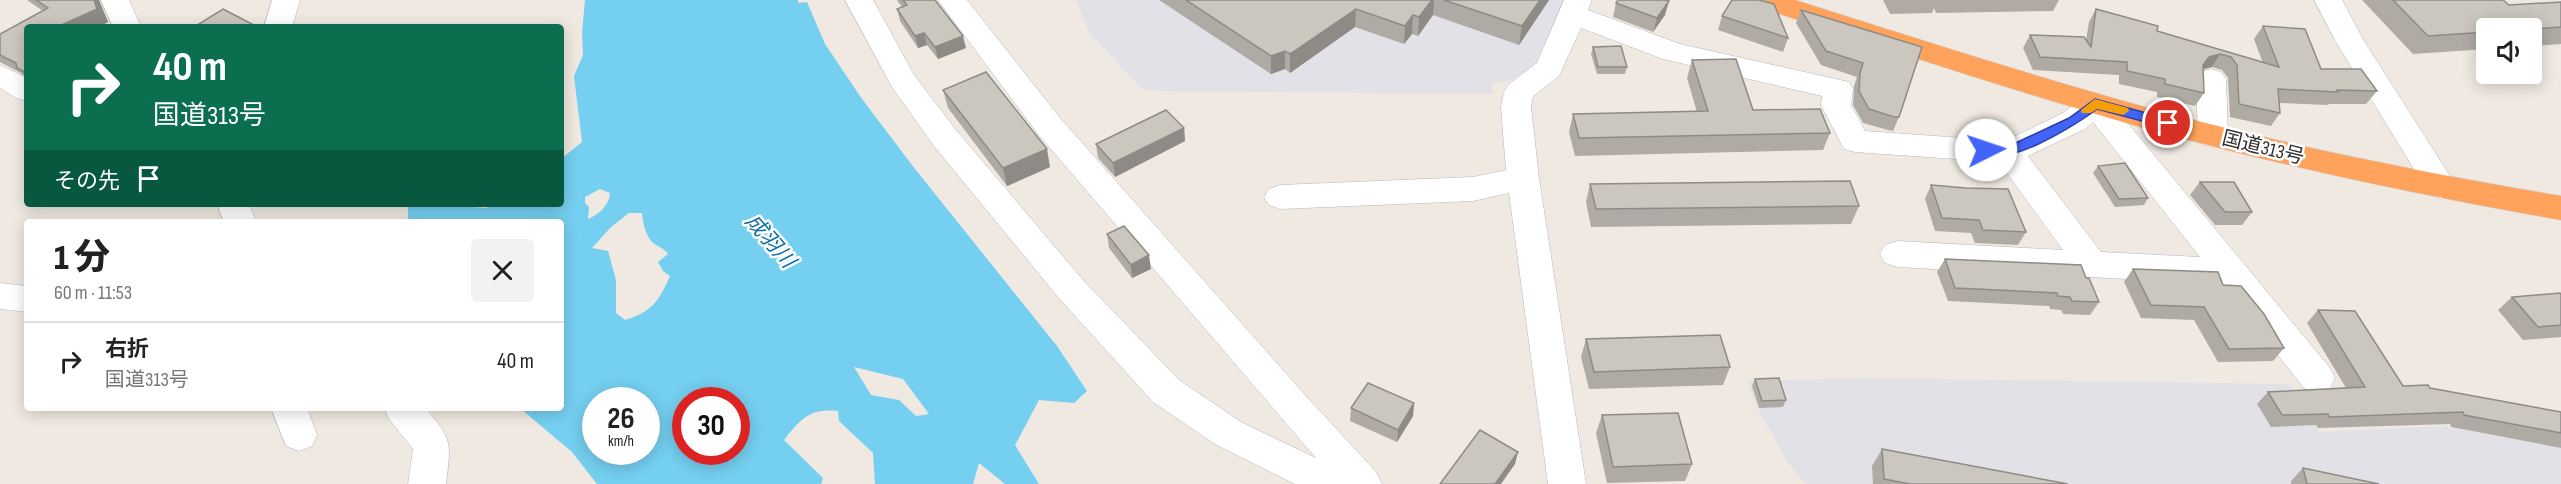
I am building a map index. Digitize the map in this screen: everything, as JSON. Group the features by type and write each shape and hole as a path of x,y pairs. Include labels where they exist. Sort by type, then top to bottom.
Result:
{"highway":[{"name":"国道313号","path":"1765,0 2095,104 2213,136 2326,164 2561,208"}],"street":[{"path":"115,0 125,24"},
{"path":"279,24 286,0"},
{"path":"859,0 902,80 945,138 1070,288 1166,392 1228,433 1332,484"},
{"path":"952,0 1049,126 1291,405 1363,484"},
{"path":"2328,0 2350,42 2441,187"},
{"path":"1567,484 1523,178 1516,107 1519,93 1549,69 1575,7 1673,52 1838,89 1836,105 1855,141 2008,152 2074,121 2095,104 2317,378"},
{"path":"0,75 24,89"},
{"path":"2211,79 2213,136"},
{"path":"2008,152 2091,264"},
{"path":"1280,197 1473,189 1523,178"},
{"path":"1897,254 2231,272"},
{"path":"0,296 24,299"},
{"path":"405,411 427,436 432,449 427,484"}],"shaded area":[{"path":"1076,0 1570,0 1534,71 1505,82 1492,82 1493,94 1144,91 1089,32"},
{"path":"1864,378 2290,384 2319,432 2444,426 2561,448 2561,484 1806,484 1788,463 1755,403 1747,381"}],"water":[{"name":"成羽川","path":"585,0 798,0 798,3 807,2 825,44 862,99 1057,346 1087,391 1074,403 1039,400 1015,445 1039,484 1005,484 979,463 973,484 875,484 873,453 839,421 838,411 820,411 806,416 784,440 823,478 821,484 597,484 582,465 660,465 660,387 582,387 582,465 572,452 523,411 564,411 564,219 408,219 408,207 564,207 564,157 582,142 574,76 583,55","holes":["600,189 610,193 603,209 588,219 589,207 585,203 585,197","629,213 642,213 650,239 668,254 658,262 663,271 670,276 654,304 642,313 625,320 616,313 616,280 608,251 592,248 611,227","854,367 903,379 929,414 916,416 899,400 871,395"]}],"building":[{"path":"36,0 94,0 97,9 64,24 24,24 24,72 17,68 16,63 0,55 0,34 48,8"},
{"path":"903,0 935,0 963,36 935,47 924,33 915,36 897,9 907,5"},
{"path":"1186,0 1432,0 1419,17 1413,15 1405,26 1356,9 1290,54 1285,51 1271,56"},
{"path":"1444,0 1540,0 1522,26"},
{"path":"1618,0 1669,1 1657,18 1616,3"},
{"path":"1732,0 1759,0 1774,4 1788,38 1722,16"},
{"path":"2393,0 2503,0 2509,5 2561,2 2561,27 2542,28 2542,18 2476,18 2476,33 2428,36"},
{"path":"223,9 252,24 199,24"},
{"path":"2096,9 2158,26 2157,31 2279,67 2263,26 2305,29 2321,69 2361,69 2377,91 2278,89 2280,113 2239,104 2237,65 2231,57 2220,54 2209,57 2203,65 2204,93 2165,84 2165,79 2127,71 2127,62 2040,57 2030,35 2084,37 2091,47"},
{"path":"1801,10 1922,47 1899,117 1869,109 1859,91 1863,63 1826,51"},
{"path":"1621,46 1627,67 1598,67 1593,47"},
{"path":"1736,59 1753,110 1820,109 1830,133 1579,138 1573,114 1708,111 1692,60"},
{"path":"986,72 1047,149 1003,168 943,90"},
{"path":"1166,110 1184,128 1113,163 1096,144"},
{"path":"2125,163 2148,198 2119,199 2098,166"},
{"path":"1850,181 1859,206 1596,209 1590,184"},
{"path":"2200,182 2234,182 2252,212 2225,212"},
{"path":"1931,185 2008,189 2026,232 1983,230 1979,220 1942,218"},
{"path":"1124,226 1149,255 1131,265 1107,234"},
{"path":"1945,259 2081,265 2099,302 2072,301 2070,297 2058,296 2057,293 1955,288"},
{"path":"2133,269 2218,272 2223,285 2241,286 2264,314 2284,348 2229,349 2204,307 2151,305"},
{"path":"2560,293 2561,325 2538,327 2512,297"},
{"path":"2318,310 2355,311 2403,386 2428,385 2430,388 2561,412 2561,433 2464,415 2463,412 2329,417 2328,414 2282,415 2268,392 2365,387"},
{"path":"1720,335 1730,367 1594,372 1586,339"},
{"path":"1779,378 1786,400 1762,401 1755,379"},
{"path":"1368,383 1414,403 1398,430 1351,408"},
{"path":"1678,413 1692,464 1613,467 1602,415"},
{"path":"1480,430 1518,452 1495,484 1440,484"},
{"path":"1882,449 2068,484 1910,484 1884,479"},
{"path":"2303,468 2379,484 2307,484"}],"slow traffic":[{"path":"2087,110 2095,104 2123,111"}],"route":[{"path":"1986,150 2008,152 2074,121 2095,104 2168,123"}]}
